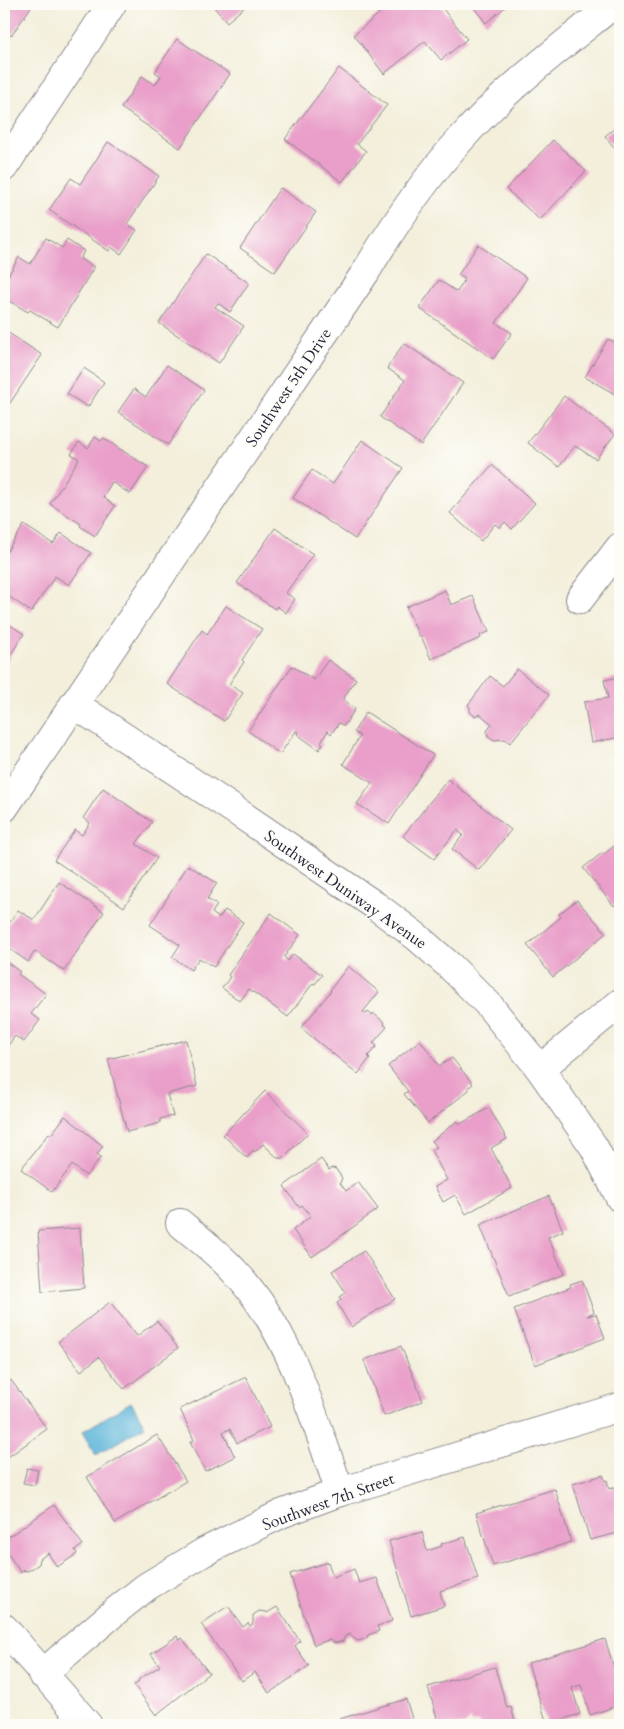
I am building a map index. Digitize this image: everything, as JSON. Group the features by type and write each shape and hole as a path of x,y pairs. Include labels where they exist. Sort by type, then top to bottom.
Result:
{"street":[{"path":"4,167 112,4"},
{"name":"Southwest 5th Drive","path":"4,808 365,273 389,232 411,200 460,140 487,112 545,60 614,4"},
{"path":"580,599 620,547"},
{"name":"Southwest Duniway Avenue","path":"74,704 239,813 418,936 488,1004 540,1069 594,1148 620,1198"},
{"path":"540,1069 620,1003"},
{"path":"180,1223 234,1270 258,1300 275,1326 293,1364 340,1492"},
{"name":"Southwest 7th Street","path":"42,1674 146,1587 204,1552 281,1514 340,1492 620,1407"},
{"path":"4,1628 88,1725"}],"water":[{"path":"131,1402 145,1426 96,1455 82,1432"}],"building":[{"path":"4,4 33,4 11,36 4,31"},
{"path":"211,4 248,4 227,22"},
{"path":"390,4 439,4 467,39 441,60 425,41 384,74 354,35"},
{"path":"471,4 509,4 486,23"},
{"path":"177,39 230,74 180,148 121,108 142,76 155,85 161,76 155,72"},
{"path":"339,68 387,105 357,144 366,151 342,182 285,139"},
{"path":"620,124 620,155 605,136"},
{"path":"553,140 586,171 540,220 506,189"},
{"path":"108,142 159,176 127,224 137,230 121,254 111,247 109,251 49,210 71,178 80,184"},
{"path":"280,188 316,212 275,272 240,248"},
{"path":"46,238 62,248 67,240 84,251 80,259 94,267 58,327 30,310 28,312 4,300 4,283 19,257 30,264"},
{"path":"478,245 527,278 496,323 512,333 493,359 419,308 439,280 457,292 465,279 458,275"},
{"path":"206,254 249,283 230,312 218,303 215,307 244,326 219,363 159,323"},
{"path":"4,330 42,355 4,412"},
{"path":"620,331 620,397 585,377 608,339 614,342"},
{"path":"404,343 463,383 421,445 380,417 405,380 387,368"},
{"path":"167,365 204,390 168,445 118,412 134,389 146,397"},
{"path":"84,368 104,382 88,407 67,394"},
{"path":"564,396 615,434 596,459 575,446 559,467 528,443"},
{"path":"95,437 101,441 103,438 148,467 130,494 112,482 103,497 115,506 95,536 80,526 81,524 50,504 79,459 71,454 79,442 88,448"},
{"path":"362,440 403,468 355,539 293,498 312,470 333,484"},
{"path":"492,465 535,503 512,529 505,522 500,528 495,524 481,541 450,513"},
{"path":"24,525 53,544 61,533 91,553 69,585 55,576 31,612 4,593 4,556"},
{"path":"275,528 313,554 286,593 295,599 286,613 277,606 275,609 237,583"},
{"path":"445,590 451,605 473,596 489,632 480,635 481,638 431,659 406,607"},
{"path":"226,606 262,629 242,660 244,662 229,684 243,693 224,721 167,684 202,630 207,634"},
{"path":"4,621 24,634 4,665"},
{"path":"328,660 356,679 343,699 355,709 344,726 339,723 331,734 328,731 321,742 323,744 319,750 297,734 298,732 296,731 280,754 248,731 292,666 314,680"},
{"path":"517,669 549,695 510,743 505,739 494,740 488,736 487,731 492,724 480,714 475,716 470,712 468,705 490,676 503,686"},
{"path":"620,677 620,737 591,743 584,702 608,698 604,680"},
{"path":"366,712 433,755 389,824 357,804 372,783 343,764 360,736 354,732"},
{"path":"448,779 511,830 479,870 452,849 463,835 457,830 434,859 403,836"},
{"path":"103,788 152,822 136,844 157,858 124,907 54,860 75,830 82,835 90,823 83,818"},
{"path":"620,841 620,909 616,904 614,906 583,868"},
{"path":"188,865 217,883 207,899 217,905 212,913 219,918 225,910 243,922 214,967 199,958 191,970 172,957 180,945 150,925"},
{"path":"59,882 104,912 64,971 35,951 28,962 4,945 4,931 18,910 34,920"},
{"path":"577,900 606,933 553,977 527,945 561,917 559,914"},
{"path":"271,913 300,935 284,957 288,961 293,954 322,975 315,984 313,983 288,1017 249,989 240,1001 222,988 230,977 228,975"},
{"path":"5,961 20,972 18,974 46,994 31,1014 40,1020 24,1042 15,1036 4,1051"},
{"path":"348,966 379,992 363,1012 366,1014 368,1012 372,1015 373,1013 387,1027 373,1043 377,1046 368,1056 370,1058 358,1074 301,1028 331,991"},
{"path":"186,1040 197,1086 167,1094 173,1116 160,1119 160,1123 127,1132 108,1059"},
{"path":"420,1040 439,1066 452,1058 473,1084 468,1088 469,1090 428,1123 404,1094 408,1091 388,1066"},
{"path":"265,1091 308,1133 282,1159 280,1157 279,1159 263,1144 255,1152 253,1150 247,1158 223,1135"},
{"path":"489,1108 507,1139 491,1148 512,1188 466,1214 455,1195 443,1202 435,1187 447,1180 431,1150 437,1147 432,1141 457,1121 460,1124"},
{"path":"65,1116 103,1146 97,1154 101,1157 86,1176 72,1165 52,1192 21,1169"},
{"path":"321,1159 329,1170 332,1168 336,1169 342,1178 340,1183 346,1191 358,1182 378,1209 312,1257 293,1230 311,1216 302,1205 299,1207 284,1186"},
{"path":"549,1196 563,1231 548,1237 564,1274 509,1296 480,1225"},
{"path":"80,1228 84,1288 42,1292 38,1231"},
{"path":"364,1251 395,1299 351,1327 337,1303 341,1300 340,1297 346,1293 332,1271"},
{"path":"582,1280 594,1312 587,1316 596,1314 605,1338 535,1365 514,1309 571,1287 570,1284"},
{"path":"110,1302 137,1336 157,1321 178,1348 124,1389 99,1357 81,1371 58,1342"},
{"path":"401,1346 423,1401 384,1416 364,1360"},
{"path":"246,1377 270,1427 237,1443 230,1429 223,1432 235,1457 205,1471 190,1442 194,1440 180,1409"},
{"path":"11,1380 47,1429 8,1457 4,1451 4,1386"},
{"path":"157,1435 186,1481 115,1523 87,1477"},
{"path":"27,1468 38,1470 35,1485 23,1483"},
{"path":"603,1475 605,1481 607,1480 609,1489 620,1486 620,1534 618,1535 617,1533 590,1540 573,1484"},
{"path":"555,1489 571,1542 493,1566 476,1513"},
{"path":"54,1505 83,1545 75,1550 77,1554 57,1567 48,1553 40,1559 39,1564 21,1573 4,1548 4,1540"},
{"path":"422,1532 427,1551 442,1546 441,1544 465,1537 478,1579 440,1591 444,1606 411,1616 389,1541"},
{"path":"328,1562 333,1577 354,1569 359,1583 377,1578 392,1621 377,1626 379,1631 358,1641 351,1634 345,1636 343,1641 335,1643 329,1640 314,1645 290,1574"},
{"path":"228,1606 243,1627 248,1623 250,1626 253,1624 253,1615 259,1611 267,1613 277,1607 300,1641 295,1646 309,1666 269,1693 255,1672 242,1681 201,1624"},
{"path":"177,1636 180,1640 182,1638 209,1673 156,1715 134,1685 138,1683 139,1679 160,1666 151,1654"},
{"path":"605,1639 620,1687 620,1705 590,1715 581,1685 572,1688 580,1714 547,1724 528,1663"},
{"path":"495,1667 507,1708 511,1707 516,1725 480,1725 479,1721 472,1723 471,1719 464,1725 439,1725 428,1687"},
{"path":"406,1699 414,1725 338,1725 336,1720"}]}
